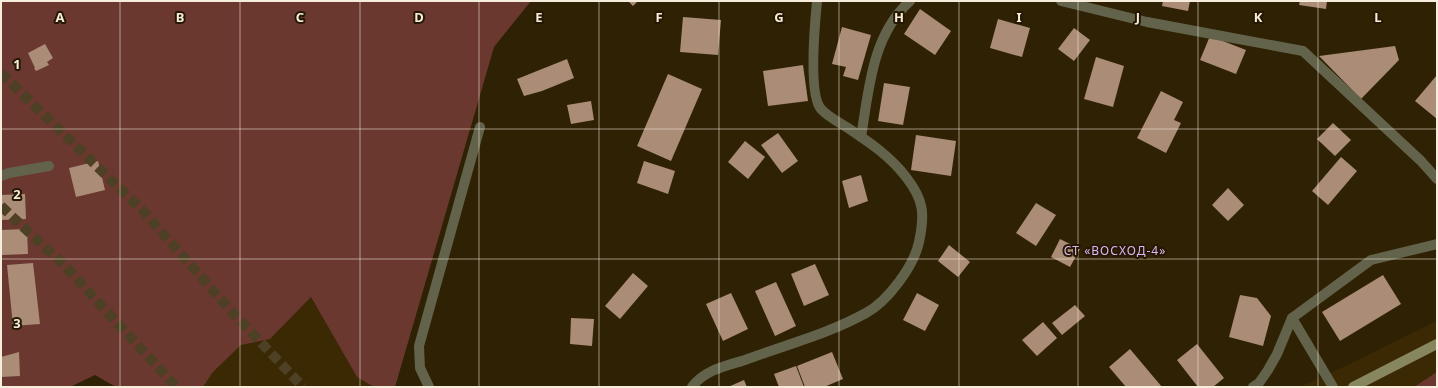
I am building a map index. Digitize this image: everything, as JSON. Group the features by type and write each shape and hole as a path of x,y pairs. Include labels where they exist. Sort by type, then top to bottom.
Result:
{"main road":[{"path":"1353,387 1437,344"}],"street":[{"path":"692,387 710,372 825,332 867,313 886,296 909,266 918,248 922,229 922,213 919,197 906,177 884,153 820,108 817,99 813,68 816,1"},
{"path":"861,137 871,76 876,56 885,34 902,8 910,1"},
{"path":"1061,1 1147,22 1303,51 1421,161 1437,179"},
{"path":"429,387 420,368 419,346 480,127"},
{"path":"1,176 9,173 49,166"},
{"path":"1253,387 1259,383 1268,370 1277,354 1292,318 1371,260 1437,244"},
{"path":"1292,318 1334,387"}],"shaded area":[{"path":"1,1 531,1 494,47 395,387 374,387 357,377 311,297 270,339 241,345 213,372 203,387 116,387 95,375 70,387 1,387"},
{"path":"311,297 357,377 374,387 203,387 213,372 241,345 270,339"},
{"path":"1437,321 1437,387 1300,387 1345,366"},
{"path":"1437,372 1437,387 1414,387"}],"building":[{"path":"628,1 638,1 633,6"},
{"path":"1163,1 1190,1 1188,11 1162,6"},
{"path":"1300,1 1327,1 1326,9 1299,5"},
{"path":"920,9 951,31 935,55 904,34"},
{"path":"683,17 721,20 718,55 680,52"},
{"path":"998,19 1030,28 1022,57 990,48"},
{"path":"842,27 871,35 858,80 843,76 846,67 832,64"},
{"path":"1074,28 1090,40 1074,61 1058,49"},
{"path":"1210,36 1246,50 1236,74 1200,60"},
{"path":"45,44 53,58 47,62 49,65 36,71 28,53"},
{"path":"1395,46 1399,60 1361,99 1319,56"},
{"path":"1096,57 1124,66 1113,107 1084,99"},
{"path":"567,59 574,78 542,91 524,96 517,79"},
{"path":"803,65 808,101 768,106 763,71"},
{"path":"668,74 702,89 671,161 637,146"},
{"path":"1437,75 1437,119 1415,101"},
{"path":"884,83 910,87 903,125 878,121"},
{"path":"1161,91 1183,102 1174,120 1181,123 1166,153 1137,138"},
{"path":"591,101 594,120 571,124 567,105"},
{"path":"1333,123 1351,140 1335,156 1317,139"},
{"path":"778,133 798,161 782,173 761,145"},
{"path":"916,135 956,141 951,176 911,170"},
{"path":"745,141 765,157 748,179 728,162"},
{"path":"1341,157 1357,171 1328,205 1312,191"},
{"path":"98,161 105,190 76,197 69,168"},
{"path":"644,161 675,171 668,194 637,183"},
{"path":"861,175 868,201 849,208 842,181"},
{"path":"1228,188 1244,205 1228,221 1212,205"},
{"path":"25,194 26,219 1,220 1,195"},
{"path":"1036,203 1056,215 1036,246 1016,233"},
{"path":"27,229 28,254 2,255 1,230"},
{"path":"1060,239 1080,249 1070,267 1051,257"},
{"path":"949,245 970,262 958,277 938,261"},
{"path":"33,263 40,324 13,326 7,265"},
{"path":"815,264 829,295 804,306 791,274"},
{"path":"633,273 648,286 620,319 605,306"},
{"path":"1383,275 1401,304 1340,341 1322,312"},
{"path":"776,282 796,326 775,336 755,291"},
{"path":"731,293 748,329 723,341 706,304"},
{"path":"917,293 939,305 925,331 903,320"},
{"path":"1240,295 1257,298 1271,316 1263,346 1229,337"},
{"path":"1075,305 1085,316 1062,335 1052,323"},
{"path":"571,318 594,319 592,346 570,344"},
{"path":"1043,322 1057,338 1037,356 1022,340"},
{"path":"1197,344 1224,378 1213,387 1198,387 1177,360"},
{"path":"1130,349 1162,387 1126,387 1109,367"},
{"path":"19,352 20,376 1,377 1,357"},
{"path":"832,352 843,379 824,387 805,387 797,366"},
{"path":"796,366 804,387 779,387 774,374"},
{"path":"744,380 747,387 728,387"}],"tunnel":[{"path":"1,73 143,211 232,312 303,387"},
{"path":"1,206 68,269 176,387"}],"district":[{"name":"СТ «ВОСХОД-4»","path":"1115,251"}]}
